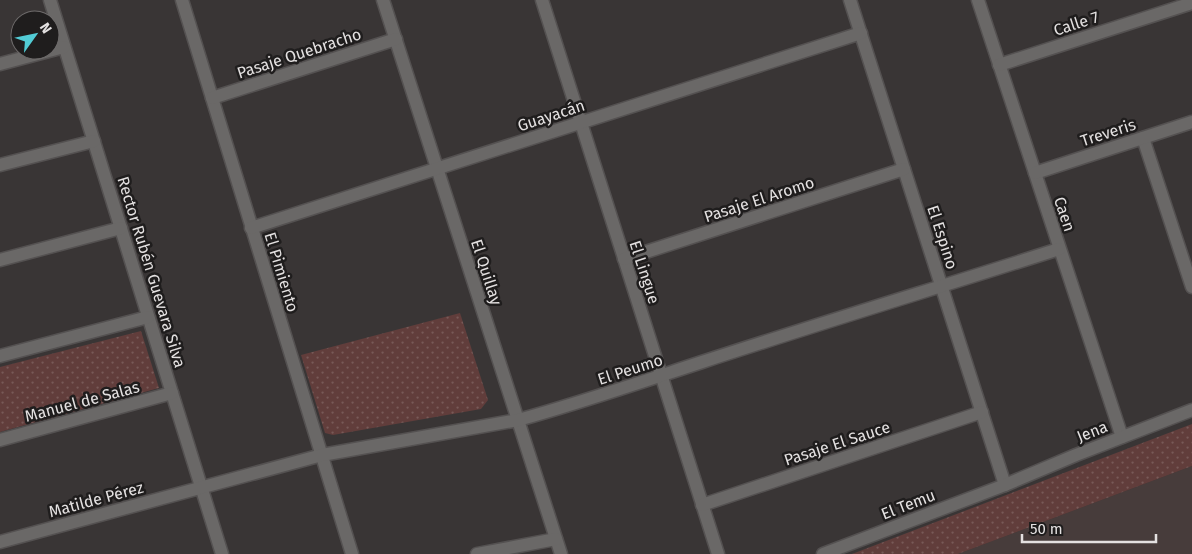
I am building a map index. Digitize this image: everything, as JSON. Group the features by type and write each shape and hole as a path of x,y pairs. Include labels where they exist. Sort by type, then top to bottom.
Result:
{"street":[{"name":"Rector Rubén Guevara Silva","path":"50,0 222,554"},
{"name":"El Pimiento","path":"182,0 352,554"},
{"name":"El Quillay","path":"383,0 561,554"},
{"name":"El Lingue","path":"542,0 718,554"},
{"name":"El Espino","path":"850,0 1005,485"},
{"name":"Caen","path":"978,0 1122,437"},
{"name":"Calle 7","path":"999,65 1192,3"},
{"name":"Guayacán","path":"251,228 861,33"},
{"name":"Pasaje Quebracho","path":"212,98 396,40"},
{"path":"0,64 64,47"},
{"name":"Treveris","path":"1035,174 1192,122"},
{"path":"1143,138 1192,287"},
{"path":"0,165 94,141"},
{"name":"Pasaje El Aromo","path":"624,259 904,169"},
{"path":"0,260 121,228"},
{"name":"El Peumo","path":"202,488 322,455 518,420 627,388 700,362 1059,249"},
{"path":"0,356 148,317"},
{"name":"Manuel de Salas","path":"0,440 172,393"},
{"name":"Jena","path":"1005,485 1192,410"},
{"name":"Pasaje El Sauce","path":"702,505 982,412"},
{"name":"El Temu","path":"823,554 1005,485"},
{"name":"Matilde Pérez","path":"0,542 202,488"},
{"path":"476,554 556,539"}],"shaded area":[{"path":"460,313 488,400 481,409 333,435 325,433 301,355"},
{"path":"141,331 159,388 0,432 0,367"},
{"path":"1192,424 1192,466 958,554 852,554"},
{"path":"1192,466 1192,554 958,554"}]}
